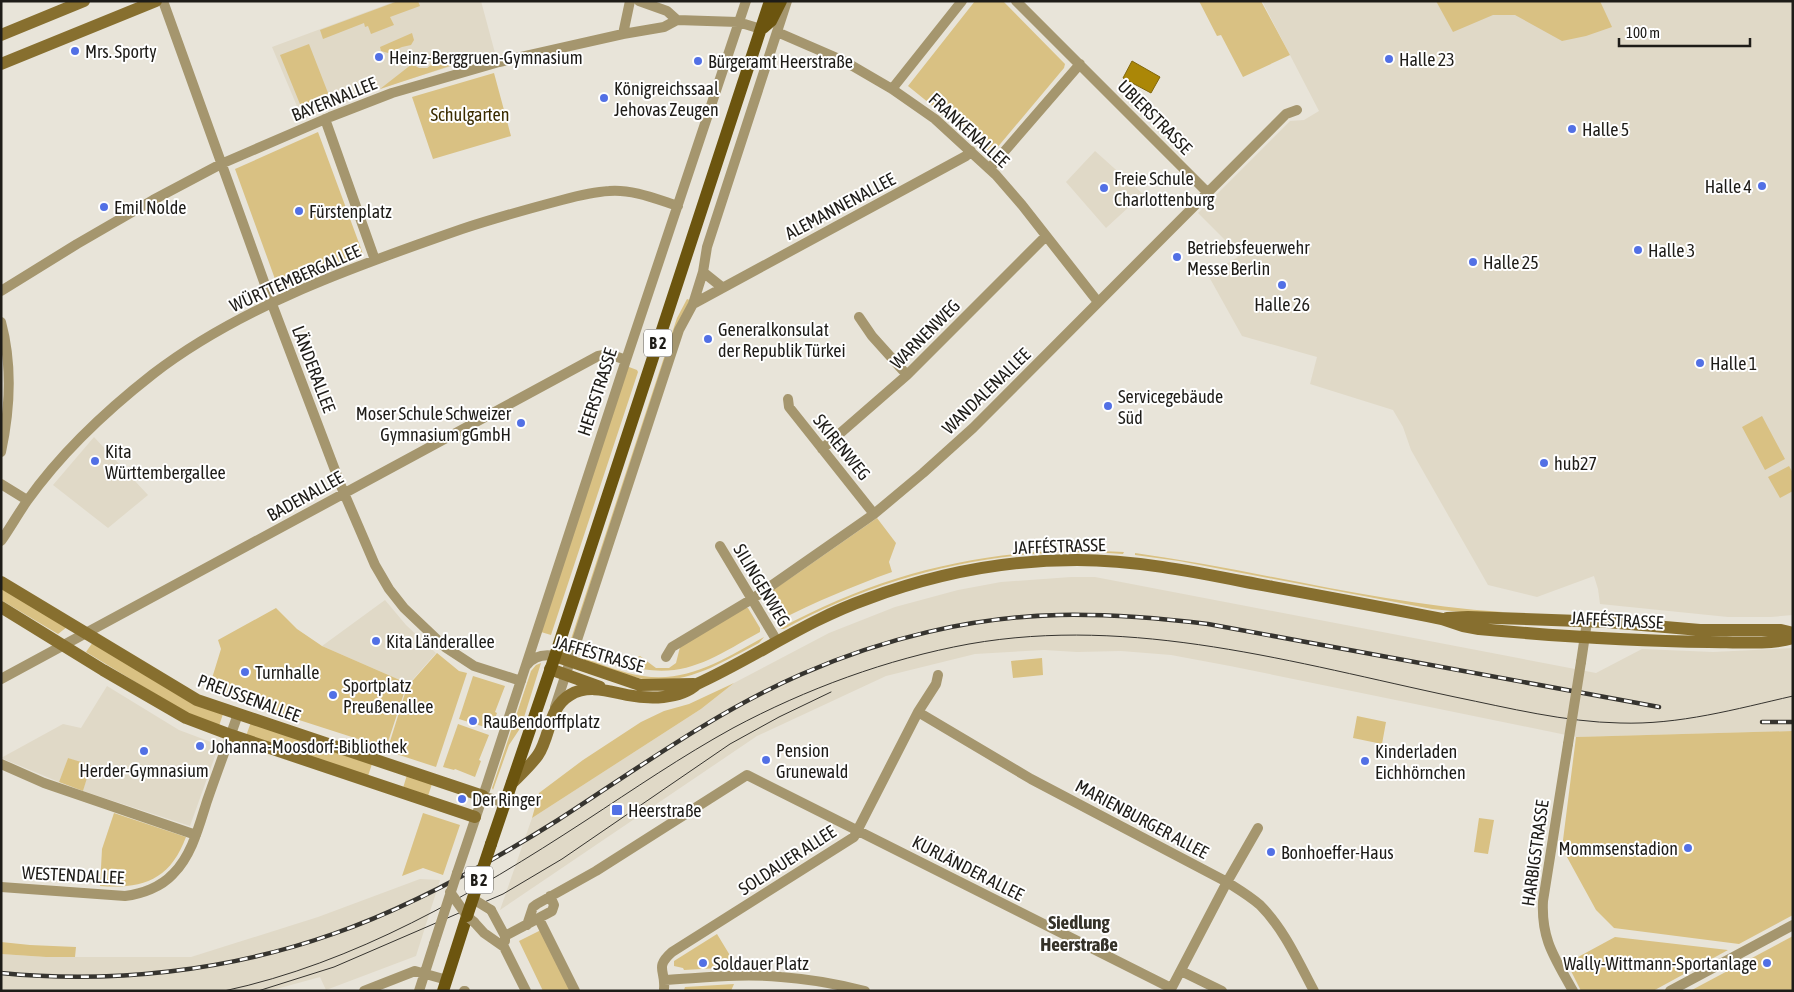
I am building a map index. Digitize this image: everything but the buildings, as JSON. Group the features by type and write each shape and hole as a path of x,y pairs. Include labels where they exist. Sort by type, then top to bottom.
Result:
{"main road":[{"path":"1,35 84,1"},
{"path":"1,64 156,1"},
{"name":"B 2","path":"445,985 468,922 473,899 491,844 555,656 770,1"},
{"name":"B 2","path":"761,30 771,21 781,1"},
{"name":"JAFFÉSTRASSE","path":"550,669 612,691 633,696 673,696 689,692 696,684 840,609 889,591 926,580 987,567 1068,560 1128,562 1175,569 1442,619 1479,629 1585,637 1722,642 1785,640 1793,638"},
{"name":"PREUSSENALLEE","path":"1,582 197,700 484,796"},
{"path":"1,608 186,718 230,735 475,817"},
{"name":"JAFFÉSTRASSE","path":"1442,619 1468,617 1587,622 1700,630 1781,630 1793,633"},
{"name":"JAFFÉSTRASSE","path":"555,656 640,685 696,684"},
{"name":"JAFFÉSTRASSE","path":"554,712 562,701 576,692 588,689 612,691"},
{"path":"512,783 538,756 554,712"}],"street":[{"name":"LÄNDERALLEE","path":"163,1 272,304 344,494 389,590 404,608 445,646 461,658 474,666 521,681"},
{"path":"622,34 630,1"},
{"path":"638,1 667,12 677,20"},
{"name":"HEERSTRASSE","path":"419,991 420,972 434,944 456,873 484,796 626,360 746,1"},
{"path":"554,712 679,330 692,304 703,272 706,247 787,1"},
{"path":"892,88 962,1"},
{"name":"UBIERSTRASSE","path":"1016,1 1208,193"},
{"name":"BAYERNALLEE","path":"1,291 111,224 221,164 324,119 392,94 464,71 622,34 664,27 677,20 738,22"},
{"path":"738,22 761,30"},
{"name":"FRANKENALLEE","path":"777,32 844,61 892,88 935,120 990,168 1022,205 1098,302"},
{"path":"990,168 1080,64"},
{"name":"WANDALENALLEE","path":"666,656 672,647 752,599 874,514 923,473 973,428 1286,114 1297,110"},
{"path":"324,119 375,260"},
{"name":"ALEMANNENALLEE","path":"692,304 966,156 971,151"},
{"name":"WÜRTTEMBERGALLEE","path":"1,541 27,500 57,464 86,433 131,392 155,372 192,348 226,327 272,304 375,260 496,218 597,192 631,192 678,206"},
{"name":"WARNENWEG","path":"822,449 907,375 1046,236"},
{"path":"703,272 723,288"},
{"path":"859,317 872,336 907,375"},
{"path":"1,322 4,333 8,375 5,436 1,452"},
{"name":"BADENALLEE","path":"1,679 598,356 609,354 626,360"},
{"name":"SKIRENWEG","path":"788,399 789,408 874,514"},
{"path":"1,484 27,500"},
{"name":"SILINGENWEG","path":"720,546 777,641"},
{"path":"1585,637 1587,622"},
{"name":"HARBIGSTRASSE","path":"1572,991 1549,945 1544,932 1542,918 1543,901 1585,637"},
{"name":"JAFFÉSTRASSE","path":"526,667 533,659 540,656 555,656"},
{"name":"SOLDAUER ALLEE","path":"664,987 661,970 662,962 672,952 854,837 918,712 936,684 938,675"},
{"name":"MARIENBURGER ALLEE","path":"918,712 1031,779 1227,882 1258,903 1282,932 1314,991"},
{"name":"WESTENDALLEE","path":"1,887 125,896 138,894 157,886 172,876 185,859 196,835 238,714"},
{"path":"1,764 52,786 196,835"},
{"name":"KURLÄNDER ALLEE","path":"550,896 596,870 747,775 1171,990"},
{"name":"PREUSSENALLEE","path":"484,796 505,803"},
{"path":"1171,990 1227,882 1258,828"},
{"path":"450,892 468,922 504,947 526,991"},
{"path":"505,936 527,925 552,911 554,908 550,896 533,907 527,925"},
{"path":"473,899 491,910 505,936 504,947"},
{"path":"538,919 575,991"},
{"path":"1670,991 1793,925"},
{"path":"1181,971 1222,991"},
{"path":"364,991 420,972 445,985"},
{"path":"664,987 734,976 779,977 829,982 865,991"}],"shaded area":[{"name":"Heinz-Berggruen-Gymnasium","path":"396,1 481,1 495,53 400,82 302,118 272,47"},
{"path":"1262,1 1793,1 1793,615 1728,617 1600,604 1594,576 1537,597 1488,585 1411,450 1403,427 1393,410 1310,384 1317,357 1242,336 1208,275 1238,257 1232,247 1198,213 1290,121 1304,120 1319,111"},
{"path":"1132,61 1160,77 1151,93 1123,78"},
{"name":"Freie Schule Charlottenburg","path":"1095,151 1143,194 1106,228 1066,182"},
{"name":"Kita Württembergallee","path":"94,437 148,495 108,528 53,485"},
{"path":"1095,577 1596,673 1642,649 1713,652 1793,648 1793,731 1576,737 1171,655 1121,651 1077,652 1044,650 975,654 886,676 757,736 500,910 532,818 701,709 734,683 829,633 895,607 958,590 1001,582"},
{"name":"Kita Länderallee","path":"385,600 406,625 436,653 409,684 322,646"},
{"name":"Herder-Gymnasium","path":"107,686 179,730 219,745 190,826 83,791 90,766 68,758 59,782 1,758 63,724 81,728"},
{"path":"420,879 440,880 416,956 326,990 320,977 269,991 1,991 1,954 46,957 191,957 318,917"}],"green space":[{"path":"398,1 418,1 420,6 390,17 394,25 371,34 368,26 365,27 364,23 323,39 320,30"},
{"path":"975,1 1003,1 1065,64 1064,68 996,149 987,150 908,86"},
{"path":"1199,1 1261,1 1290,55 1243,77 1221,35 1217,36"},
{"path":"1436,1 1600,1 1612,27 1586,36 1562,41 1515,15 1493,15 1453,32"},
{"path":"412,33 414,40 411,45 388,53 381,51 380,47"},
{"path":"309,44 330,98 302,109 280,55"},
{"path":"444,56 459,63 380,89 412,64 419,68 427,68"},
{"name":"Schulgarten","path":"494,73 511,136 433,159 412,97"},
{"name":"Fürstenplatz","path":"318,132 363,254 279,290 235,169"},
{"path":"687,299 690,300 573,643 570,642 677,318"},
{"path":"629,367 638,372 551,635 541,632 627,368"},
{"path":"1762,416 1785,459 1765,470 1742,427"},
{"path":"1789,466 1793,473 1793,491 1780,498 1768,477"},
{"path":"877,518 896,543 889,562 892,572 806,607 778,621 775,620 763,599 765,595"},
{"path":"1078,550 1124,552 1123,554 1079,552 1035,554 991,559 948,567 905,578 864,592 823,609 784,629 779,629 851,595 924,571 960,562 998,556"},
{"path":"1135,553 1410,602 1503,612 1471,613 1432,609 1179,561 1135,555"},
{"path":"1,586 67,627 58,634 1,600"},
{"path":"276,608 297,629 322,646 409,684 406,687 386,748 228,697 209,688 221,649 218,640"},
{"path":"743,608 748,608 760,628 760,632 709,660 693,666 661,671 620,664 640,656 656,668 669,668 676,663 680,647"},
{"path":"764,637 759,643 718,665 689,676 674,679 643,679 584,660 584,658 621,671 643,676 676,676 706,667"},
{"path":"93,642 223,714 219,726 190,715 86,652"},
{"path":"437,653 459,671 467,673 436,767 387,751 407,687"},
{"path":"1042,658 1043,675 1013,678 1011,661"},
{"path":"541,663 521,727 509,745 493,790 492,788 531,671 536,665"},
{"path":"473,676 505,686 491,729 459,719"},
{"path":"734,683 701,709 532,818 539,793 583,760 641,722 664,711 689,704"},
{"path":"1357,716 1386,722 1382,744 1353,738"},
{"path":"251,722 372,764 368,776 246,736"},
{"path":"458,724 489,735 479,760 481,761 475,777 455,769 443,767"},
{"name":"Mommsenstadion","path":"1793,731 1793,915 1739,944 1614,928 1596,910 1562,848 1576,737"},
{"path":"68,758 91,765 83,791 59,782"},
{"path":"407,775 432,784 428,796 403,788"},
{"path":"114,813 186,837 172,863 163,872 153,879 129,886 100,886 102,849"},
{"path":"423,813 460,825 443,875 423,868 402,876"},
{"path":"1479,818 1494,820 1488,854 1474,852"},
{"path":"541,930 571,991 543,991 519,941"},
{"path":"717,934 737,967 684,970 674,966 674,961"},
{"name":"Wally-Wittmann-Sportanlage","path":"1793,936 1793,991 1690,991"},
{"path":"1615,937 1728,950 1653,991 1581,991 1567,963"},
{"path":"1,942 76,947 75,957 1,954"},
{"path":"734,984 731,991 681,991 685,987"}],"tram line":[{"path":"224,991 273,979 320,963 412,923 500,874 677,761 761,714 818,688 848,677 908,658 969,644 1030,637 1092,635 1153,639 1214,647 1274,658 1516,710 1599,722 1642,723 1686,719 1793,696"},
{"path":"258,991 334,967 503,894 562,859 730,744 779,717 831,692"}],"railway":[{"path":"1,973 85,977 169,971 211,966 252,957 293,947 333,934 420,898 504,853 707,723 770,689 832,661 864,650 895,640 960,625 993,620 1059,615 1134,617 1208,624 1659,707"},
{"path":"1762,722 1793,722"}],"place":[{"name":"Mrs. Sporty","path":"75,51"},
{"name":"Heinz-Berggruen-Gymnasium","path":"379,57"},
{"name":"Halle 23","path":"1389,59"},
{"name":"Bürgeramt Heerstraße","path":"698,61"},
{"name":"Königreichssaal Jehovas Zeugen","path":"604,98"},
{"name":"Halle 5","path":"1572,129"},
{"name":"Halle 4","path":"1762,186"},
{"name":"Freie Schule Charlottenburg","path":"1104,188"},
{"name":"Emil Nolde","path":"104,207"},
{"name":"Fürstenplatz","path":"299,211"},
{"name":"Halle 3","path":"1638,250"},
{"name":"Betriebsfeuerwehr Messe Berlin","path":"1177,257"},
{"name":"Halle 25","path":"1473,262"},
{"name":"Halle 26","path":"1282,285"},
{"name":"Generalkonsulat der Republik Türkei","path":"708,339"},
{"name":"Halle 1","path":"1700,363"},
{"name":"Servicegebäude Süd","path":"1108,406"},
{"name":"Moser Schule Schweizer Gymnasium gGmbH","path":"521,423"},
{"name":"Kita Württembergallee","path":"95,461"},
{"name":"hub27","path":"1544,463"},
{"name":"Kita Länderallee","path":"376,641"},
{"name":"Turnhalle","path":"245,672"},
{"name":"Sportplatz Preußenallee","path":"333,695"},
{"name":"Raußendorffplatz","path":"473,721"},
{"name":"Johanna-Moosdorf-Bibliothek","path":"200,746"},
{"name":"Herder-Gymnasium","path":"144,751"},
{"name":"Pension Grunewald","path":"766,760"},
{"name":"Kinderladen Eichhörnchen","path":"1365,761"},
{"name":"Der Ringer","path":"462,799"},
{"name":"Heerstraße","path":"617,810"},
{"name":"Mommsenstadion","path":"1688,848"},
{"name":"Bonhoeffer-Haus","path":"1271,852"},
{"name":"Soldauer Platz","path":"703,963"},
{"name":"Wally-Wittmann-Sportanlage","path":"1767,963"}],"district":[{"name":"Siedlung Heerstraße","path":"1079,933"}]}
